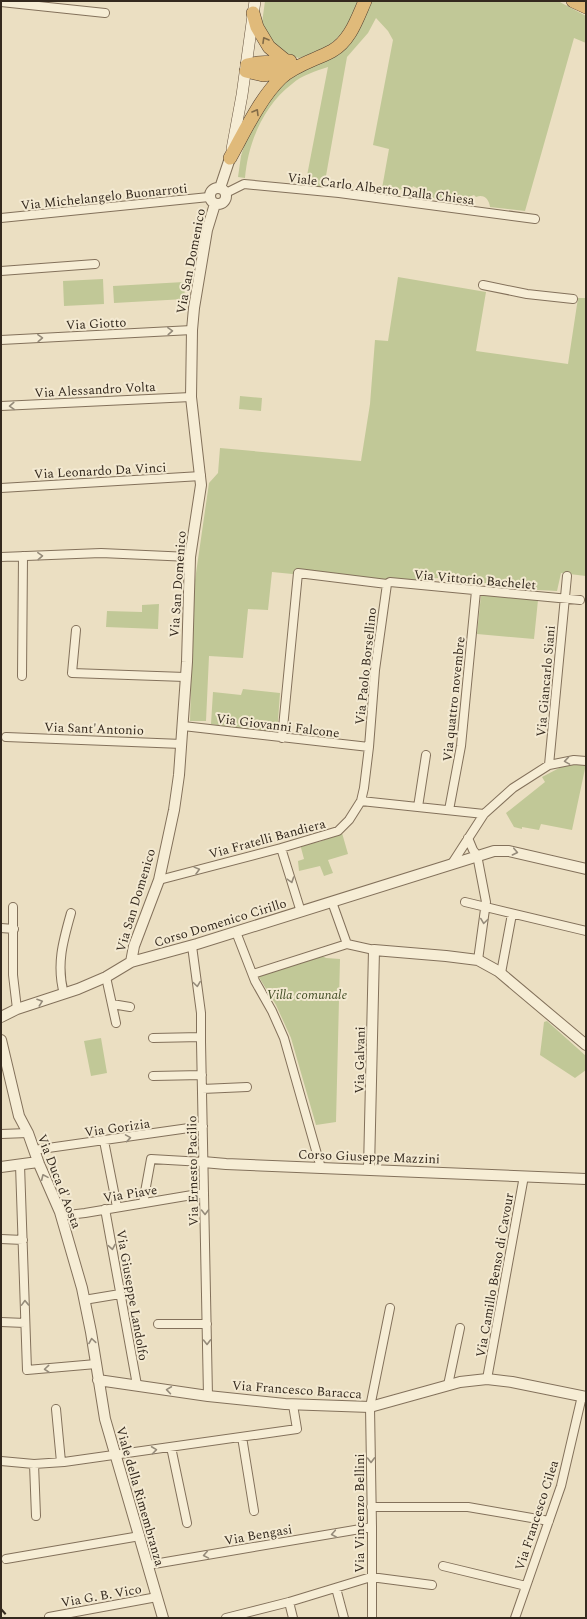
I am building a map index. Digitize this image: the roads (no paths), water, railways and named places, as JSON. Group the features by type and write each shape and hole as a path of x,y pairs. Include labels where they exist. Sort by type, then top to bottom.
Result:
{"highway":[{"path":"246,68 263,75 290,65 306,62 333,50 350,34 365,1"},
{"path":"573,1 586,7"},
{"path":"254,7 257,27 269,47 290,65"},
{"path":"230,158 257,109 290,65"}],"main road":[{"path":"230,158 238,123 254,7"}],"street":[{"path":"1,2 105,13"},
{"path":"223,191 212,190 212,200 223,202 226,198 223,191 230,158"},
{"name":"Viale Carlo Alberto Dalla Chiesa","path":"223,191 244,184 339,193 535,219"},
{"name":"Via Michelangelo Buonarroti","path":"1,218 212,200"},
{"name":"Via San Domenico","path":"132,962 134,946 159,880 174,810 179,775 183,726 188,557 200,498 201,476 191,397 192,330 194,308 212,200"},
{"path":"1,271 95,264"},
{"path":"483,286 527,294 574,299"},
{"name":"Via Giotto","path":"1,340 192,330"},
{"name":"Via Alessandro Volta","path":"1,406 191,397"},
{"name":"Via Leonardo Da Vinci","path":"1,488 201,476"},
{"path":"1,557 101,553 188,557"},
{"path":"22,676 23,556"},
{"name":"Via Vittorio Bachelet","path":"282,738 298,573 386,586 390,582 580,600"},
{"name":"Via Giancarlo Siani","path":"549,765 567,576"},
{"name":"Via Paolo Borsellino","path":"369,748 375,670 386,586"},
{"name":"Via quattro novembre","path":"449,810 461,746 476,591"},
{"path":"76,630 72,673 185,677"},
{"name":"Via Giovanni Falcone","path":"183,726 369,748"},
{"name":"Via Sant'Antonio","path":"6,737 182,744"},
{"name":"Via Fratelli Bandiera","path":"159,880 338,831 349,820 361,801 369,748"},
{"path":"418,807 426,755"},
{"path":"452,863 484,814 512,788 549,765 574,760 586,760"},
{"path":"361,801 484,814"},
{"path":"468,838 477,856 486,902 478,960"},
{"path":"280,848 301,912"},
{"name":"Corso Domenico Cirillo","path":"2,1017 17,1009 64,994 106,977 132,962 192,946 477,856 501,850 586,869"},
{"path":"332,902 347,944"},
{"path":"465,902 586,931"},
{"path":"13,907 13,975 17,1009"},
{"path":"64,994 60,979 60,958 71,913"},
{"path":"501,973 512,914"},
{"path":"1,928 14,929"},
{"path":"236,932 253,974 284,1038 321,1168"},
{"path":"253,974 347,944 374,950 478,960 501,973 586,1045"},
{"name":"Via Ernesto Pacilio","path":"192,946 201,1013 208,1396"},
{"name":"Via Galvani","path":"369,1169 374,950"},
{"path":"106,977 116,1024"},
{"path":"112,1004 130,1007"},
{"path":"153,1038 201,1036"},
{"name":"Via Duca d'Aosta","path":"1,1040 19,1116 28,1133 38,1162 60,1212 84,1300 98,1380"},
{"path":"153,1076 202,1075"},
{"path":"202,1089 247,1087"},
{"name":"Via Gorizia","path":"34,1150 203,1126"},
{"path":"1,1134 28,1133"},
{"path":"104,1141 116,1207"},
{"name":"Corso Giuseppe Mazzini","path":"143,1203 151,1158 226,1164 586,1179"},
{"path":"1,1167 38,1162"},
{"path":"20,1165 27,1370 96,1364"},
{"name":"Via Camillo Benso di Cavour","path":"487,1379 524,1176"},
{"name":"Via Piave","path":"60,1212 68,1215 204,1193"},
{"name":"Via Giuseppe Landolfo","path":"105,1209 137,1385"},
{"path":"1,1239 23,1240"},
{"path":"84,1300 120,1294"},
{"name":"Via Vincenzo Bellini","path":"372,1618 370,1407 390,1308"},
{"path":"1,1322 25,1323"},
{"path":"158,1324 207,1324"},
{"path":"448,1385 460,1328"},
{"name":"Via Francesco Baracca","path":"98,1380 208,1396 293,1405 370,1407 460,1382 487,1379 512,1382 584,1396"},
{"name":"Viale della Rimembranza","path":"98,1380 105,1419 163,1618"},
{"name":"Via Francesco Cilea","path":"515,1618 562,1486 584,1396"},
{"path":"1,1461 34,1464 62,1462 297,1430 293,1405"},
{"path":"56,1409 62,1462"},
{"path":"242,1437 254,1511"},
{"path":"171,1447 187,1523"},
{"path":"34,1464 36,1516"},
{"path":"372,1507 468,1507 549,1521"},
{"name":"Via Bengasi","path":"148,1565 372,1527"},
{"path":"6,1559 140,1536"},
{"path":"443,1566 526,1586"},
{"path":"226,1618 371,1578 432,1585"},
{"path":"336,1588 344,1618"},
{"name":"Via G. B. Vico","path":"49,1616 157,1597"},
{"path":"288,1602 293,1618"}],"railway":[{"path":"1,1609 9,1618"}],"park label":[{"name":"Villa comunale","path":"307,994"}]}
